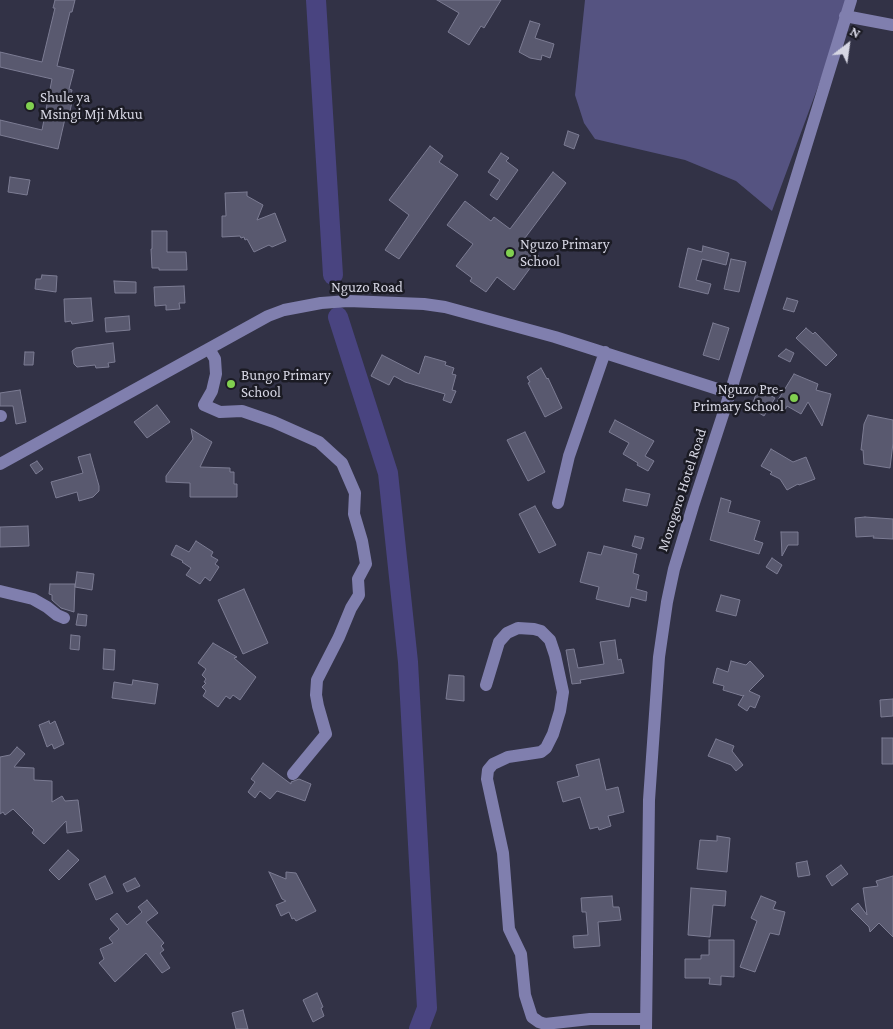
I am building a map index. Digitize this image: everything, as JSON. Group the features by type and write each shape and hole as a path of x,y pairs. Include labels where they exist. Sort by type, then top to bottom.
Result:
{"street":[{"name":"Morogoro Hotel Road","path":"646,1024 649,800 657,676 667,602 674,569 690,515 730,393 852,0"},
{"path":"846,16 893,25"},
{"name":"Nguzo Road","path":"0,464 268,316 284,310 348,301 424,304 445,307 555,336 730,393"},
{"path":"210,348 215,359 216,374 212,391 204,405 220,412 236,410 250,414 274,422 319,442 342,463 355,493 354,514 366,564 358,579 359,595 317,680 317,700 326,734 293,774"},
{"path":"558,503 569,456 605,352"},
{"path":"0,591 33,599 47,607 57,616 64,618"},
{"path":"486,685 499,642 507,633 518,628 534,629 542,631 550,640 563,692 560,712 553,734 546,748 540,752 508,758 493,764 488,770 487,779 503,853 509,929 521,954 525,995 532,1017 546,1024 590,1020 646,1024"}],"shaded area":[{"path":"585,0 850,0 772,211 736,181 685,160 595,139 584,123 575,95"}],"building":[{"path":"55,0 75,0 72,12 70,12 57,66 74,70 69,89 72,90 69,102 72,102 70,111 67,110 58,149 0,135 0,120 42,130 52,79 0,67 0,52 42,62 55,8 53,8"},
{"path":"437,0 501,0 484,28 481,26 469,45 448,32 459,13"},
{"path":"530,21 540,24 535,38 554,44 550,58 542,55 541,60 530,58 519,52"},
{"path":"568,131 579,135 574,149 564,145"},
{"path":"430,146 443,156 439,162 458,175 399,259 385,250 409,215 389,200"},
{"path":"501,153 509,158 506,161 518,170 497,200 490,195 500,180 488,172"},
{"path":"553,172 566,183 522,242 539,256 514,290 497,277 486,292 470,281 472,278 456,266 473,244 447,225 465,201 491,221 494,217 510,229"},
{"path":"10,177 30,180 27,195 8,192"},
{"path":"247,192 247,196 263,205 257,220 275,213 286,241 272,247 269,245 254,252 244,237 222,237 222,216 226,216 225,193"},
{"path":"152,231 167,231 167,252 186,252 187,270 159,270 159,268 152,268"},
{"path":"703,246 729,253 726,265 702,259 696,280 711,284 708,294 679,287 688,248 702,252"},
{"path":"731,259 746,262 739,292 724,289"},
{"path":"42,275 57,276 56,292 35,289 36,279 41,279"},
{"path":"114,281 136,282 136,293 115,293"},
{"path":"184,286 185,303 179,303 180,309 166,310 166,305 155,306 154,287"},
{"path":"91,298 93,321 72,324 71,321 65,322 64,299"},
{"path":"787,298 798,301 794,312 783,309"},
{"path":"129,316 130,330 106,332 105,318"},
{"path":"713,323 729,328 719,360 703,355"},
{"path":"806,328 813,334 815,332 837,355 826,366 796,338"},
{"path":"113,343 115,362 108,363 109,367 96,368 95,365 77,367 74,364 72,351 76,348"},
{"path":"786,349 794,353 790,362 778,356"},
{"path":"25,352 34,352 33,365 24,365"},
{"path":"382,355 419,374 425,356 446,362 445,365 454,368 452,374 456,375 452,390 456,391 451,403 443,400 445,394 405,382 394,376 389,385 371,376"},
{"path":"541,368 548,378 562,408 545,417 528,383 530,382 527,377"},
{"path":"794,374 818,384 816,390 831,394 822,426 808,402 801,414 787,406 785,410 775,405"},
{"path":"758,389 775,398 764,416 751,408"},
{"path":"20,390 26,422 16,424 13,406 0,406 0,393"},
{"path":"157,405 170,422 147,438 134,422"},
{"path":"868,415 893,420 890,468 864,464 863,450 861,450 864,424"},
{"path":"615,420 654,441 645,456 654,461 648,471 623,454 629,443 609,432"},
{"path":"191,429 212,442 200,467 230,468 230,472 234,472 234,484 237,484 237,497 190,497 190,483 166,482 166,476 193,439"},
{"path":"525,432 545,472 528,481 507,440"},
{"path":"771,449 793,462 806,457 815,479 798,484 787,490 780,479 770,474 772,472 761,466"},
{"path":"90,454 99,491 93,497 79,501 77,492 56,498 51,482 83,473 78,457"},
{"path":"37,461 43,469 36,474 30,465"},
{"path":"626,489 650,494 647,506 623,501"},
{"path":"721,498 731,501 728,512 760,521 754,540 763,543 759,554 710,540"},
{"path":"535,506 556,545 539,553 519,514"},
{"path":"855,518 893,519 893,539 873,538 874,536 856,537"},
{"path":"28,526 29,546 0,547 0,527"},
{"path":"781,532 798,532 798,545 788,545 782,556"},
{"path":"635,536 644,538 641,549 632,546"},
{"path":"196,541 213,552 211,556 218,560 215,564 219,567 210,581 205,577 200,584 186,575 191,568 183,561 171,555 176,545 189,552"},
{"path":"604,546 637,554 633,573 639,575 636,589 647,592 646,601 631,597 629,607 596,599 599,587 580,582 588,552 601,555"},
{"path":"772,558 782,565 777,574 766,567"},
{"path":"77,572 94,574 92,590 75,587"},
{"path":"50,584 75,584 74,612 61,608 52,600 52,595 49,594"},
{"path":"244,589 268,643 243,654 218,600"},
{"path":"721,595 740,600 736,616 716,611"},
{"path":"78,614 87,615 86,626 76,625"},
{"path":"71,635 80,636 79,650 70,649"},
{"path":"615,640 618,660 621,659 624,673 580,680 581,683 572,684 566,650 574,649 578,668 604,664 600,642"},
{"path":"213,643 237,657 234,658 256,677 240,700 233,695 230,699 226,696 218,707 203,696 206,691 202,687 206,683 204,682 206,679 202,675 206,669 198,663"},
{"path":"104,649 115,650 114,670 103,669"},
{"path":"731,661 746,665 750,661 764,676 749,691 760,696 755,708 750,706 747,711 738,705 744,695 723,690 724,686 713,683 717,668 728,672"},
{"path":"449,675 464,676 464,701 446,699"},
{"path":"133,680 158,684 155,704 112,698 114,682 132,685"},
{"path":"893,699 893,716 881,717 880,700"},
{"path":"49,721 50,724 55,721 64,744 54,749 52,744 47,747 39,725"},
{"path":"882,738 893,738 893,764 882,764"},
{"path":"716,739 734,746 732,751 743,765 736,771 731,765 708,756"},
{"path":"17,747 25,754 14,767 34,768 34,780 52,781 52,802 62,796 65,801 78,800 82,831 67,833 66,821 44,844 32,833 34,830 13,809 5,815 3,812 0,814 0,757 10,755"},
{"path":"599,759 606,790 618,787 624,812 608,816 611,826 599,830 598,827 590,829 580,797 563,802 557,782 579,776 576,765"},
{"path":"263,763 291,784 291,782 299,779 311,784 305,801 277,791 270,799 260,791 255,798 248,792 255,782 251,779"},
{"path":"717,836 730,838 727,872 697,869 700,840 717,841"},
{"path":"68,850 79,860 59,880 49,870"},
{"path":"807,861 810,875 798,877 796,863"},
{"path":"841,865 848,874 832,886 826,876"},
{"path":"269,872 286,879 286,872 296,873 316,911 296,921 294,918 292,919 289,912 281,916 276,905 286,901 282,899"},
{"path":"105,876 113,893 96,900 89,884"},
{"path":"893,876 893,937 879,923 870,932 869,927 851,909 858,903 867,915 863,888 878,886 876,881"},
{"path":"135,878 140,886 127,892 123,884"},
{"path":"691,888 726,891 725,906 713,905 710,937 688,935"},
{"path":"612,896 613,907 619,907 621,920 598,922 600,946 574,948 573,936 588,935 586,912 582,912 581,898"},
{"path":"761,896 776,902 773,909 785,912 779,935 770,933 755,972 740,967 757,921 751,918"},
{"path":"147,900 158,913 146,922 164,943 161,946 164,950 160,953 170,968 162,973 146,953 115,982 99,963 104,959 100,949 113,943 109,938 119,929 110,919 117,913 127,925 142,912 138,907"},
{"path":"709,940 734,940 734,977 721,976 721,985 709,984 710,978 685,978 685,959 701,959 701,955 709,955"},
{"path":"317,993 323,1007 321,1008 324,1016 313,1022 303,1000"},
{"path":"243,1010 248,1029 236,1029 232,1013"}],"waterway":[{"path":"316,0 333,275"},
{"path":"338,317 388,473 408,662 427,1008 419,1029"}],"place":[{"name":"Shule ya Msingi Mji Mkuu","path":"30,106"},
{"name":"Nguzo Primary School","path":"510,253"},
{"name":"Bungo Primary School","path":"231,384"},
{"name":"Nguzo Pre- Primary School","path":"794,398"}]}
